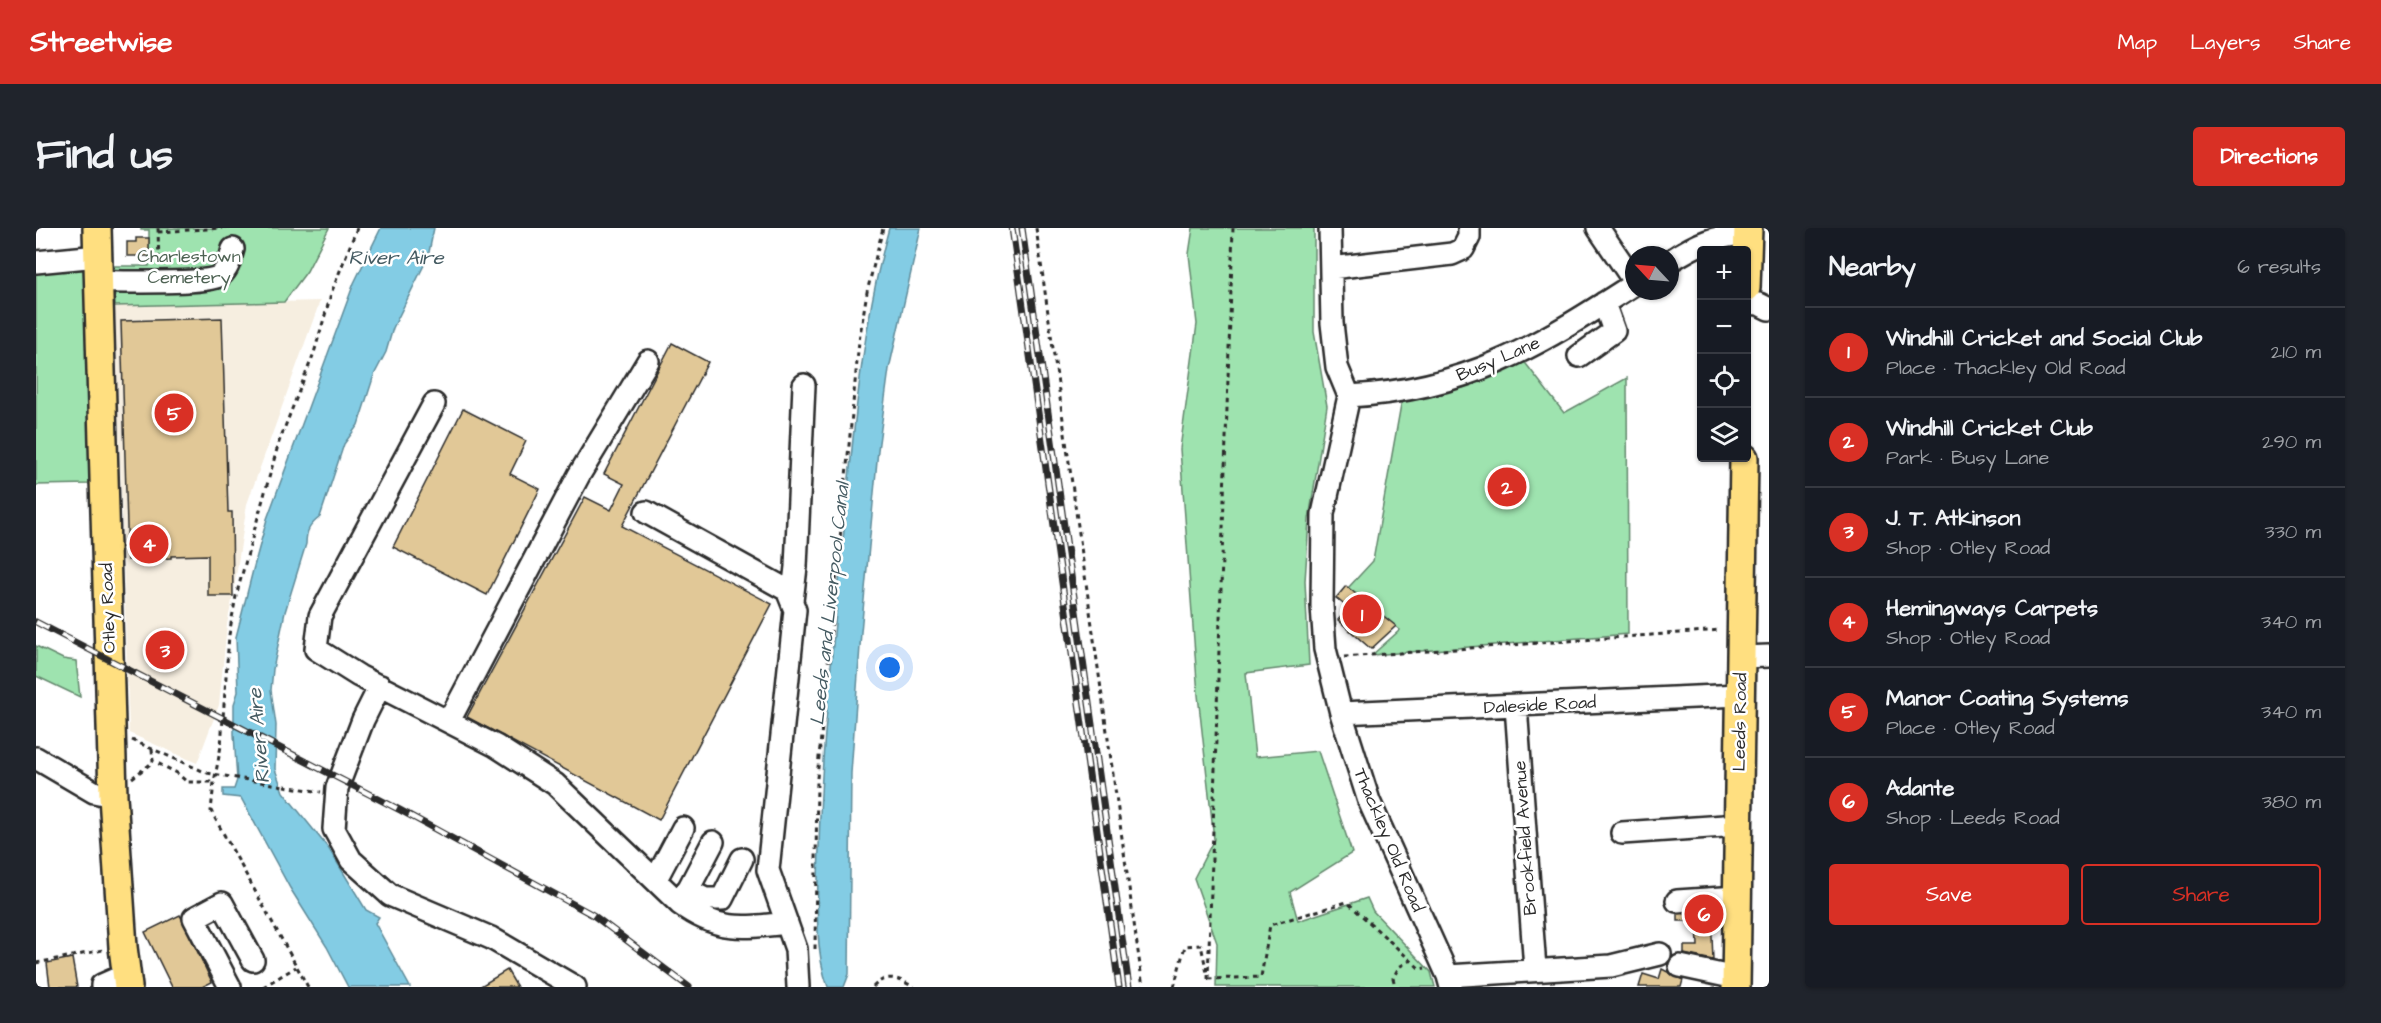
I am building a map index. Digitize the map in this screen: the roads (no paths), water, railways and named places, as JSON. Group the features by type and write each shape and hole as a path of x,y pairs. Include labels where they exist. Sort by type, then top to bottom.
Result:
{"main road":[{"name":"Otley Road","path":"97,228 113,796 123,947 128,981"},
{"path":"1747,246 1748,231"},
{"name":"Leeds Road","path":"1736,983 1744,462"}],"street":[{"path":"1329,228 1332,323 1337,367 1349,396"},
{"path":"1330,268 1452,254 1463,249 1469,237 1469,228"},
{"path":"1598,228 1625,268"},
{"path":"1679,255 1717,237 1748,231"},
{"path":"36,262 98,269 159,280 196,281 220,276 228,267 232,249"},
{"name":"Busy Lane","path":"1349,396 1389,394 1478,371 1530,348 1625,288"},
{"path":"1579,356 1614,331 1604,303"},
{"path":"1751,303 1769,309"},
{"path":"449,721 579,475 648,361"},
{"path":"792,601 796,567 804,385"},
{"name":"Thackley Old Road","path":"1349,396 1323,514 1322,606 1328,658 1341,713 1369,801 1448,977"},
{"path":"434,404 320,616 316,649 359,676 496,746 555,784 656,879 684,897 697,916 723,926 750,928 787,923"},
{"path":"646,512 787,590 795,610 768,870 796,949 798,987"},
{"path":"1741,657 1769,656"},
{"path":"380,686 363,720 337,788 334,829 351,860 390,895 491,938 575,987"},
{"name":"Daleside Road","path":"1341,713 1740,695"},
{"name":"Brookfield Avenue","path":"1516,706 1535,969"},
{"path":"36,758 94,792 113,796"},
{"path":"1622,833 1739,825"},
{"path":"656,879 683,828"},
{"path":"684,897 713,842"},
{"path":"684,897 722,899 742,860"},
{"path":"1677,901 1738,897"},
{"path":"230,987 194,918 222,903 253,960"},
{"path":"1448,977 1535,969 1611,966 1660,954"},
{"path":"1680,966 1736,983"},
{"path":"102,987 102,985 128,981"}],"water":[{"name":"River Aire","path":"381,228 434,228 428,257 393,328 386,352 374,375 358,425 344,444 320,517 308,531 285,612 271,690 276,725 275,769 283,792 329,849 366,910 379,917 375,923 410,987 348,987 241,798 223,796 223,789 234,789 237,780 234,734 234,704 238,692 236,637 267,519 354,283"},
{"path":"889,228 921,228 889,369 878,450 851,773 849,974 844,987 828,987 818,937 820,811 825,736 850,469 864,348"}],"railway":[{"path":"1012,228 1119,987"},
{"path":"1022,228 1129,987"},
{"path":"36,622 400,810 593,915 689,987"}],"place":[{"name":"Manor Coating Systems","path":"174,413"},
{"name":"Windhill Cricket Club","path":"1507,487"},
{"name":"Hemingways Carpets","path":"149,544"},
{"name":"Windhill Cricket and Social Club","path":"1362,614"},
{"name":"J. T. Atkinson","path":"165,650"},
{"name":"Adante","path":"1704,914"}],"park label":[{"name":"Charlestown Cemetery","path":"189,266"}],"water label":[{"name":"Leeds and Liverpool Canal","path":"830,604"}]}
